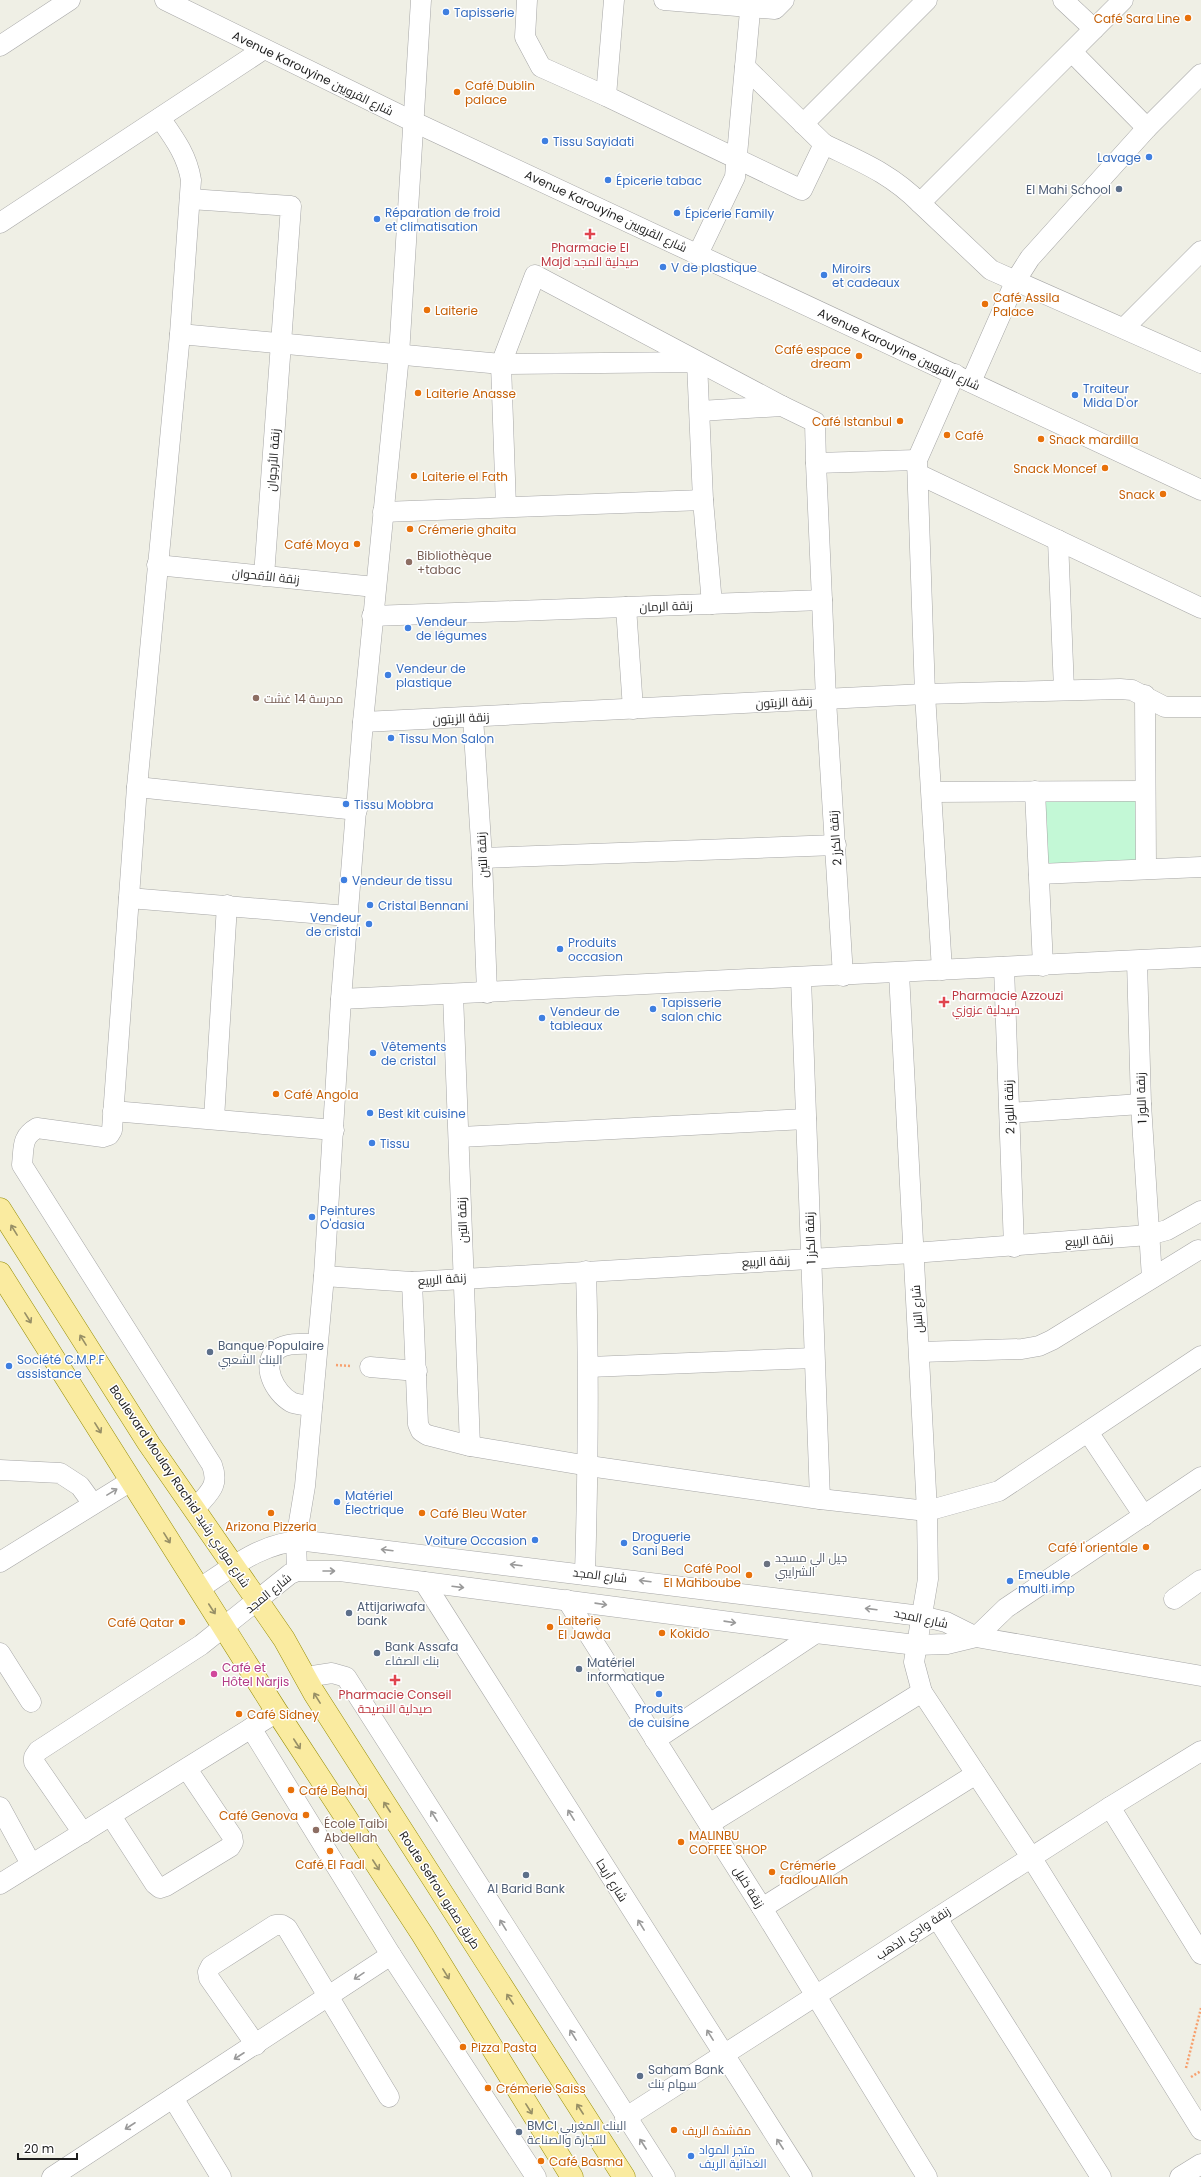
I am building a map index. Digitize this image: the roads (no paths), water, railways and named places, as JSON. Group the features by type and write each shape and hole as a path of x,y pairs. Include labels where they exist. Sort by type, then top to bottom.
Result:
{"main road":[{"name":"Boulevard Moulay Rachid شارع مولاي رشيد","path":"0,1209 149,1444 259,1600"},
{"path":"3,1286 131,1481 277,1712 422,1934 572,2177"},
{"name":"Route Sefrou طريق صفرو","path":"259,1600 306,1677 624,2177"}],"street":[{"path":"0,46 70,0"},
{"name":"Avenue Karouyine شارع القرويين","path":"165,0 412,121 1201,490"},
{"path":"297,1571 296,1540 305,1486 324,1276 341,999 363,722 382,512 399,355 412,121 421,0"},
{"path":"527,0 525,38 542,67 802,190 824,144"},
{"path":"606,96 614,0"},
{"path":"664,0 751,4 775,9 784,0"},
{"path":"803,124 926,0"},
{"path":"1063,0 1094,29"},
{"path":"920,203 1123,0"},
{"path":"698,254 735,177 751,4"},
{"path":"0,223 264,48"},
{"path":"1072,52 1147,128"},
{"path":"745,67 824,144 884,172 903,186 991,270 1201,363"},
{"path":"942,970 925,694 918,467 963,378 1016,280 1035,252 1147,128 1201,74"},
{"path":"160,118 181,149 189,166 191,180 180,334 137,787 112,1130 109,1135 103,1137 37,1128 28,1133 24,1140 22,1165 212,1465 216,1476 215,1486 195,1509"},
{"name":"زنقة الأرجوان","path":"190,199 291,206 264,576"},
{"path":"1124,328 1201,251"},
{"path":"506,507 502,364 535,275 697,362 815,422 822,600"},
{"path":"180,334 502,364 697,362"},
{"path":"697,362 703,500 712,604"},
{"path":"700,411 782,406"},
{"path":"816,463 918,467 1058,540 1201,608"},
{"path":"382,512 703,500"},
{"path":"1058,540 1064,690"},
{"name":"زنقة الأقحوان","path":"157,565 375,587"},
{"name":"زنقة الرمان","path":"372,616 822,600"},
{"name":"زنقة الكرز 2","path":"822,600 826,700 843,976"},
{"path":"626,607 633,709"},
{"name":"زنقة الزيتون","path":"363,722 925,694 1064,690 1132,690 1144,695 1154,704 1164,708 1201,707"},
{"path":"1144,695 1146,869"},
{"name":"زنقة التين","path":"473,717 482,858 487,993"},
{"path":"137,787 357,810"},
{"path":"932,792 1145,790"},
{"path":"1035,791 1043,966"},
{"path":"482,858 836,845"},
{"path":"1039,874 1201,867"},
{"path":"129,898 348,916"},
{"path":"214,1119 227,906"},
{"path":"341,999 843,976 1201,957"},
{"name":"زنقة اللوز 1","path":"1137,961 1141,1104 1152,1278"},
{"name":"زنقة اللوز 2","path":"1004,968 1014,1247"},
{"name":"شارع النبل","path":"899,973 913,1253 920,1352 927,1511 928,1579 914,1662 922,1692 1031,1857 1201,2130"},
{"name":"زنقة الكرز 1","path":"801,978 810,1259 820,1499"},
{"name":"زنقة التين","path":"453,994 460,1137 470,1446"},
{"path":"1010,1113 1141,1104"},
{"path":"113,1111 334,1130"},
{"path":"460,1137 806,1119"},
{"name":"زنقة الربيع","path":"324,1276 412,1282 1014,1247 1149,1235 1167,1230 1182,1223 1201,1211"},
{"path":"920,1352 1022,1349 1039,1346 1152,1278 1199,1253 1182,1223"},
{"path":"585,1574 589,1367 586,1271"},
{"path":"412,1282 417,1371 418,1424 421,1431 427,1435 470,1446 588,1466 820,1499 927,1511 999,1491 1201,1356"},
{"path":"312,1406 290,1402 271,1381 269,1370 274,1354 282,1347 317,1344"},
{"path":"589,1367 814,1358"},
{"path":"370,1367 417,1371"},
{"path":"1088,1432 1144,1516"},
{"path":"0,1470 60,1472 80,1486 92,1504"},
{"path":"976,1637 1006,1608 1201,1478"},
{"path":"0,1562 131,1481"},
{"name":"شارع المجد","path":"199,1589 234,1566 277,1544 296,1540 921,1616 946,1622 976,1637"},
{"name":"شارع المجد","path":"83,1833 34,1762 34,1757 38,1751 201,1645 225,1628 290,1574 297,1571 340,1571 916,1645 947,1644 976,1637"},
{"path":"1174,1599 1201,1580"},
{"name":"شارع أريحا","path":"424,1582 723,2056 802,2177"},
{"name":"زنقة خليل","path":"567,1600 762,1908 928,2177"},
{"path":"655,1740 816,1633"},
{"path":"976,1637 1201,1676"},
{"path":"0,1653 31,1702"},
{"path":"306,1677 332,1674 346,1677 625,2118 665,2177"},
{"path":"709,1824 922,1692"},
{"path":"0,1884 277,1712"},
{"path":"251,1728 392,1955 536,2177"},
{"name":"زنقة وادي الذهب","path":"625,2118 1031,1857 1201,1751"},
{"path":"111,1816 155,1884 160,1888 166,1886 230,1847 233,1842 232,1836 187,1769"},
{"path":"762,1908 976,1774"},
{"path":"1110,1807 1201,1954"},
{"path":"0,1808 31,1864"},
{"path":"937,1918 1101,2177"},
{"path":"256,2045 209,1978 208,1972 211,1966 275,1925 282,1925 287,1928 389,2097"},
{"path":"52,2177 392,1955"},
{"path":"173,2098 221,2177"},
{"path":"1180,2177 1201,2164"}],"place":[{"name":"Tapisserie","path":"446,12"},
{"name":"Café Sara Line","path":"1188,18"},
{"name":"Café Dublin palace","path":"457,92"},
{"name":"Tissu Sayidati","path":"545,141"},
{"name":"Lavage","path":"1149,157"},
{"name":"Épicerie tabac","path":"608,180"},
{"name":"El Mahi School","path":"1119,189"},
{"name":"Épicerie Family","path":"677,213"},
{"name":"Réparation de froid et climatisation","path":"377,219"},
{"name":"Pharmacie El Majd صيدلية المجد","path":"590,234"},
{"name":"V de plastique","path":"663,267"},
{"name":"Miroirs et cadeaux","path":"824,275"},
{"name":"Café Assila Palace","path":"985,304"},
{"name":"Laiterie","path":"427,310"},
{"name":"Café espace dream","path":"859,356"},
{"name":"Laiterie Anasse","path":"418,393"},
{"name":"Traiteur Mida D'or","path":"1075,395"},
{"name":"Café Istanbul","path":"900,421"},
{"name":"Café","path":"947,435"},
{"name":"Snack mardilla","path":"1041,439"},
{"name":"Snack Moncef","path":"1105,468"},
{"name":"Laiterie el Fath","path":"414,476"},
{"name":"Snack","path":"1163,494"},
{"name":"Crémerie ghaita","path":"410,529"},
{"name":"Café Moya","path":"357,544"},
{"name":"Bibliothèque +tabac","path":"409,562"},
{"name":"Vendeur de légumes","path":"408,628"},
{"name":"Vendeur de plastique","path":"388,675"},
{"name":"مدرسة 14 غشت","path":"256,698"},
{"name":"Tissu Mon Salon","path":"391,738"},
{"name":"Tissu Mobbra","path":"346,804"},
{"name":"Vendeur de tissu","path":"344,880"},
{"name":"Cristal Bennani","path":"370,905"},
{"name":"Vendeur de cristal","path":"369,924"},
{"name":"Produits occasion","path":"560,949"},
{"name":"Pharmacie Azzouzi صيدلية عزوزي","path":"944,1002"},
{"name":"Tapisserie salon chic","path":"653,1009"},
{"name":"Vendeur de tableaux","path":"542,1018"},
{"name":"Vêtements de cristal","path":"373,1053"},
{"name":"Café Angola","path":"276,1094"},
{"name":"Best kit cuisine","path":"370,1113"},
{"name":"Tissu","path":"372,1143"},
{"name":"Peintures O'dasia","path":"312,1217"},
{"name":"Banque Populaire البنك الشعبي","path":"210,1352"},
{"name":"Société C.M.P.F assistance","path":"9,1366"},
{"name":"Matériel Électrique","path":"337,1502"},
{"name":"Arizona Pizzeria","path":"271,1513"},
{"name":"Café Bleu Water","path":"422,1513"},
{"name":"Voiture Occasion","path":"535,1540"},
{"name":"Droguerie Sani Bed","path":"624,1543"},
{"name":"Café l'orientale","path":"1146,1547"},
{"name":"جيل الي مسجد الشرايبي","path":"767,1564"},
{"name":"Café Pool El Mahboube","path":"749,1575"},
{"name":"Emeuble multi imp","path":"1010,1581"},
{"name":"Attijariwafa bank","path":"349,1613"},
{"name":"Café Qatar","path":"182,1622"},
{"name":"Laiterie El Jawda","path":"550,1627"},
{"name":"Kokido","path":"662,1633"},
{"name":"Bank Assafa بنك الصفاء","path":"377,1653"},
{"name":"Matériel informatique","path":"579,1669"},
{"name":"Café et Hôtel Narjis","path":"214,1674"},
{"name":"Pharmacie Conseil صيدلية النصيحة","path":"395,1680"},
{"name":"Produits de cuisine","path":"659,1694"},
{"name":"Café Sidney","path":"239,1714"},
{"name":"Café Belhaj","path":"291,1790"},
{"name":"Café Genova","path":"306,1815"},
{"name":"École Taibi Abdellah","path":"316,1830"},
{"name":"MALINBU COFFEE SHOP","path":"681,1842"},
{"name":"Café El Fadl","path":"330,1851"},
{"name":"Crémerie fadlouAllah","path":"772,1872"},
{"name":"Al Barid Bank","path":"526,1875"},
{"name":"Pizza Pasta","path":"463,2047"},
{"name":"Saham Bank سهام بنك","path":"640,2076"},
{"name":"Crémerie Saiss","path":"488,2088"},
{"name":"مقشدة الريف","path":"674,2130"},
{"name":"BMCI البنك المغربي للتجارة والصناعة","path":"519,2132"},
{"name":"متجر المواد الغذائية الريف","path":"691,2156"},
{"name":"Café Basma","path":"541,2161"}]}
